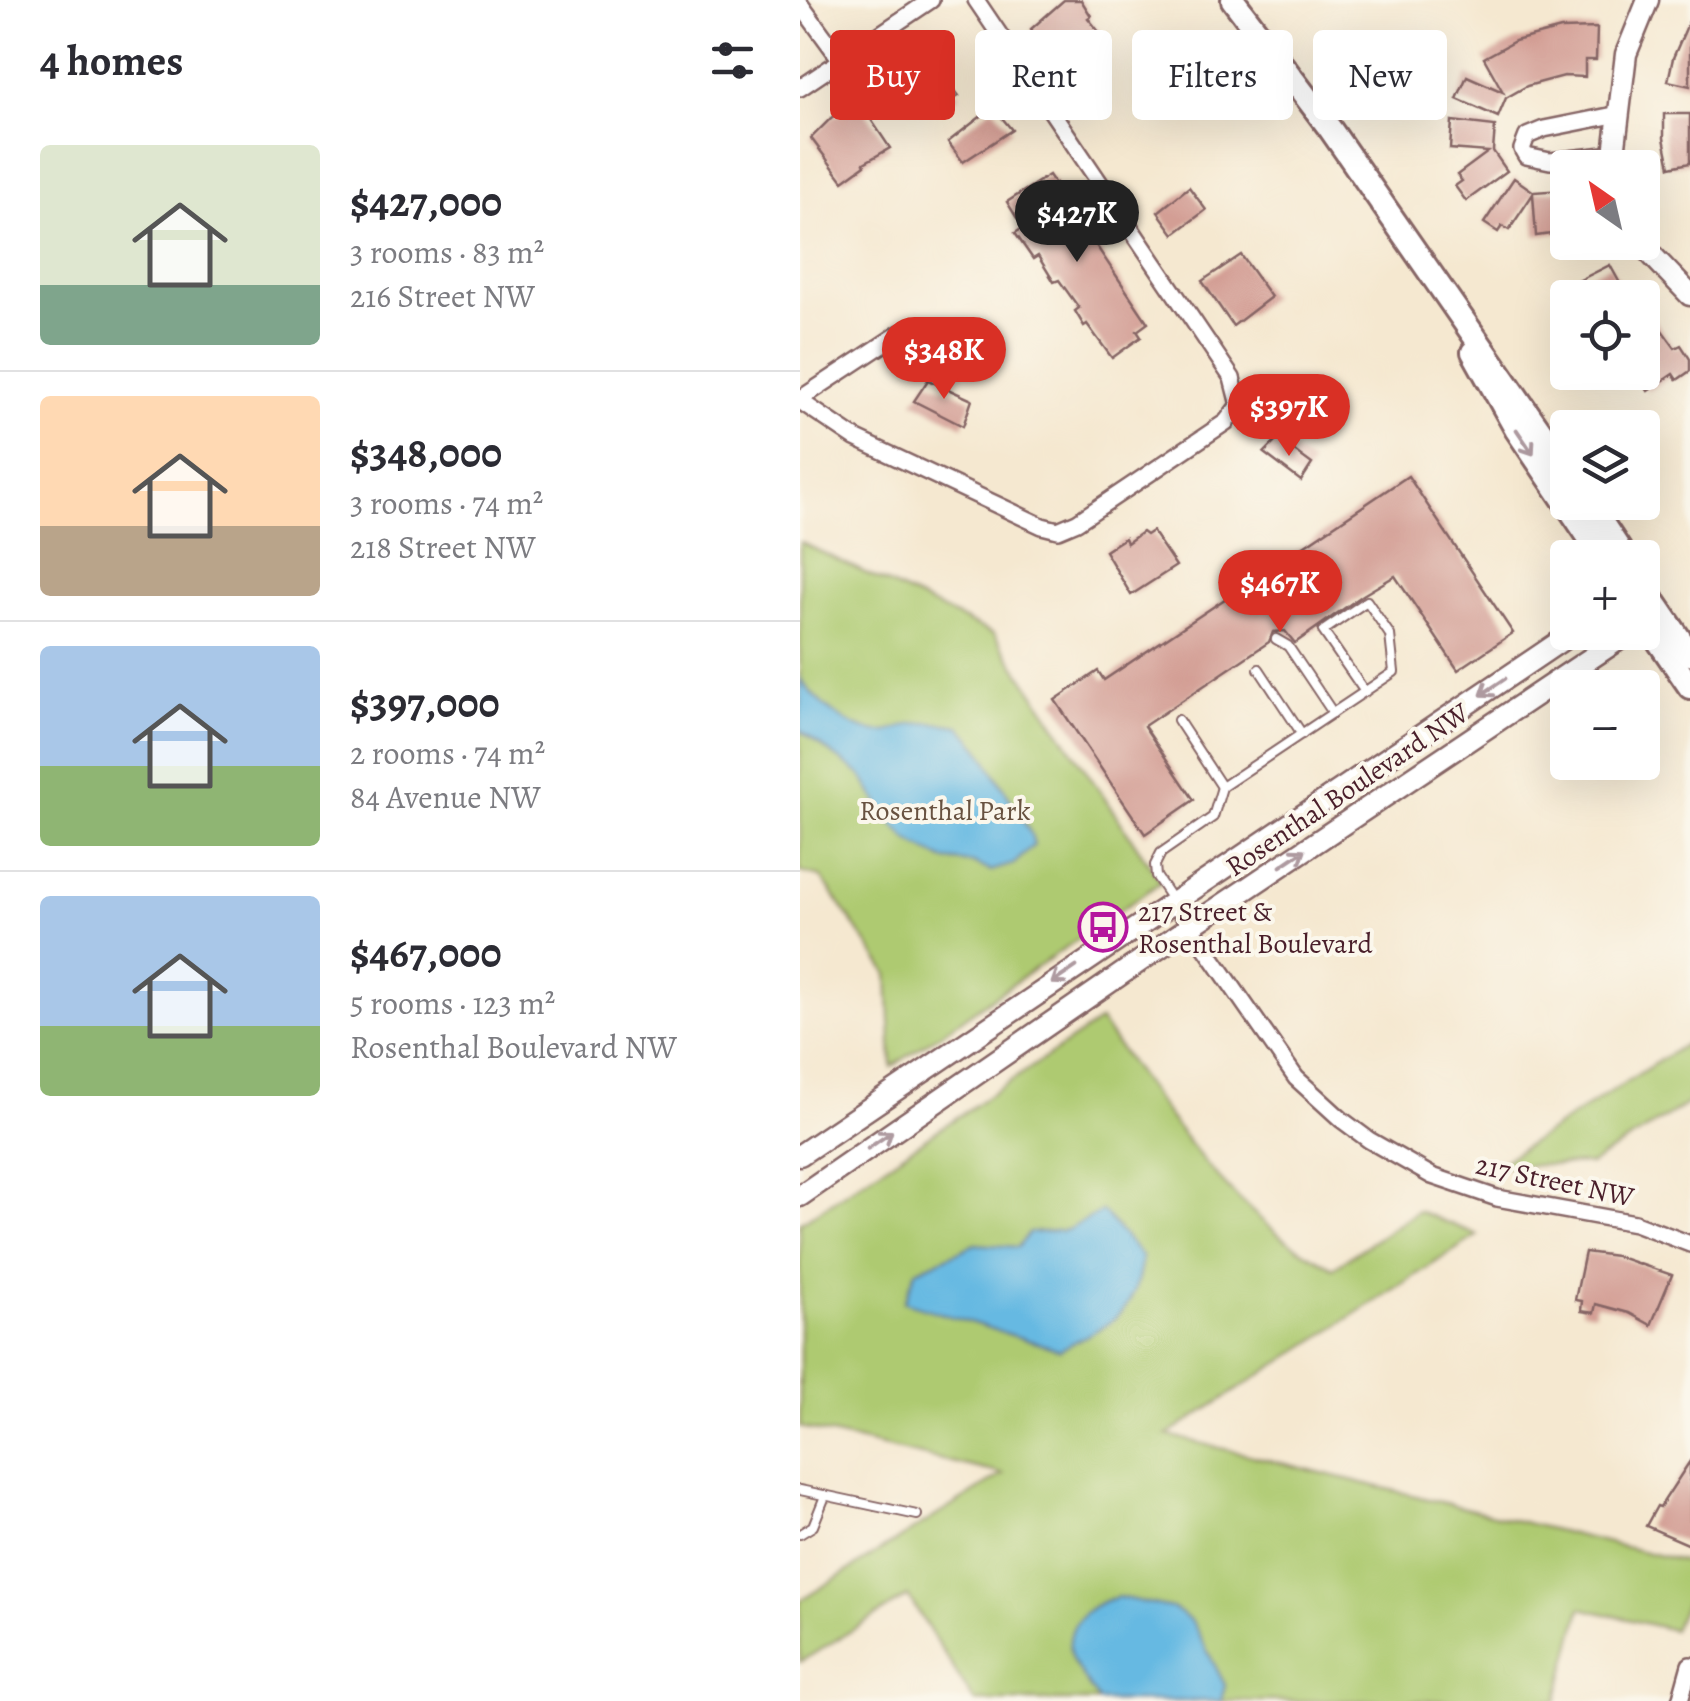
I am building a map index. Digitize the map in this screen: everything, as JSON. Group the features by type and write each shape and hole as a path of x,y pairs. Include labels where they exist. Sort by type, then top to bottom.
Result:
{"main road":[{"path":"1233,0 1331,130 1550,444"},
{"path":"1253,0 1331,130"},
{"path":"1444,296 1516,428 1591,540"},
{"path":"1660,632 1690,654"},
{"path":"1660,644 1690,687"}],"street":[{"path":"886,30 931,0"},
{"path":"900,334 800,400 856,438 1058,530 1077,522 1226,422 1239,405 1232,378 976,0"},
{"path":"1617,150 1626,54 1648,0"},
{"path":"800,4 830,44"},
{"path":"800,88 830,68"},
{"path":"1550,161 1526,156 1522,148 1527,136 1618,114"},
{"path":"1657,260 1690,295"},
{"name":"Rosenthal Boulevard NW","path":"800,1155 1550,648"},
{"name":"Rosenthal Boulevard NW","path":"800,1196 1601,650"},
{"name":"217 Street NW","path":"1174,901 1296,1078 1369,1140 1432,1176 1497,1198 1636,1223 1690,1244"},
{"path":"1680,1701 1690,1665"}],"lane":[{"path":"1174,901 1156,876 1155,865 1161,852 1213,816 1222,787 1365,692 1394,672 1390,635 1367,601 1324,630 1365,692"},
{"path":"1281,636 1333,713"},
{"path":"1259,669 1302,734"},
{"path":"1178,720 1222,787"},
{"path":"800,1490 917,1516"},
{"path":"800,1534 813,1526 825,1496"}],"green space":[{"name":"Rosenthal Park","path":"800,542 994,634 1161,882 892,1067 888,974 821,877 800,872"},
{"path":"1100,1021 1185,1138 1232,1192 1286,1240 1333,1268 1418,1211 1478,1235 1167,1435 1690,1563 1690,1593 1673,1630 1581,1608 1557,1701 974,1701 908,1596 800,1662 800,1601 1003,1474 800,1427 800,1223"},
{"path":"1690,1041 1690,1102 1591,1164 1495,1166"}],"water":[{"path":"800,678 825,706 847,722 871,731 891,731 919,723 960,726 980,749 1034,845 1014,864 991,871 973,863 945,860 909,841 889,820 861,775 800,730"},
{"path":"1102,1211 1142,1257 1138,1278 1133,1294 1117,1316 1060,1350 904,1302 916,1271 975,1244 1018,1247 1029,1233 1067,1230"},
{"path":"1118,1597 1172,1608 1192,1621 1225,1685 1221,1701 1099,1701 1075,1664 1070,1641 1082,1615"}],"building":[{"path":"1064,0 1081,0 1098,30 1032,30"},
{"path":"1690,19 1690,86 1668,81"},
{"path":"1597,28 1596,60 1585,60 1585,77 1564,76 1527,86 1506,98 1498,117 1457,99 1467,76 1503,92 1484,58 1515,41 1561,29"},
{"path":"1664,114 1690,114 1690,163 1670,167"},
{"path":"830,119 871,120 890,148 843,181 811,138"},
{"path":"976,120 1004,120 1012,130 963,162 948,142"},
{"path":"1452,121 1495,126 1493,151 1507,171 1466,201 1455,186 1462,181 1457,175 1488,152 1450,149"},
{"path":"1049,175 1148,323 1137,331 1141,337 1112,358 1087,324 1084,326 1075,311 1079,308 1059,280 1054,282 1038,256 1033,259 1015,233 1023,228 1007,202"},
{"path":"1514,178 1534,192 1550,191 1550,234 1536,236 1533,194 1509,230 1502,226 1498,232 1484,223"},
{"path":"1189,187 1206,210 1174,234 1158,212"},
{"path":"1241,255 1271,297 1233,326 1202,281"},
{"path":"1610,265 1618,280 1580,280"},
{"path":"1660,328 1675,348 1681,345 1690,359 1690,371 1677,380 1673,374 1660,383"},
{"path":"928,380 972,400 963,426 914,401"},
{"path":"1278,439 1312,464 1301,481 1264,453"},
{"path":"1408,476 1513,633 1458,670 1395,576 1295,643 1285,631 1273,632 1269,642 1144,726 1194,800 1145,834 1055,700 1098,671 1104,680"},
{"path":"1152,531 1176,566 1131,595 1105,551 1125,538 1127,543 1142,532 1146,535"},
{"path":"1585,1252 1616,1256 1672,1275 1651,1325 1629,1313 1596,1304 1594,1313 1581,1311 1582,1301 1575,1300"},
{"path":"1690,1461 1690,1545 1646,1526"}],"place":[{"name":"217 Street & Rosenthal Boulevard","path":"1103,927"}]}
